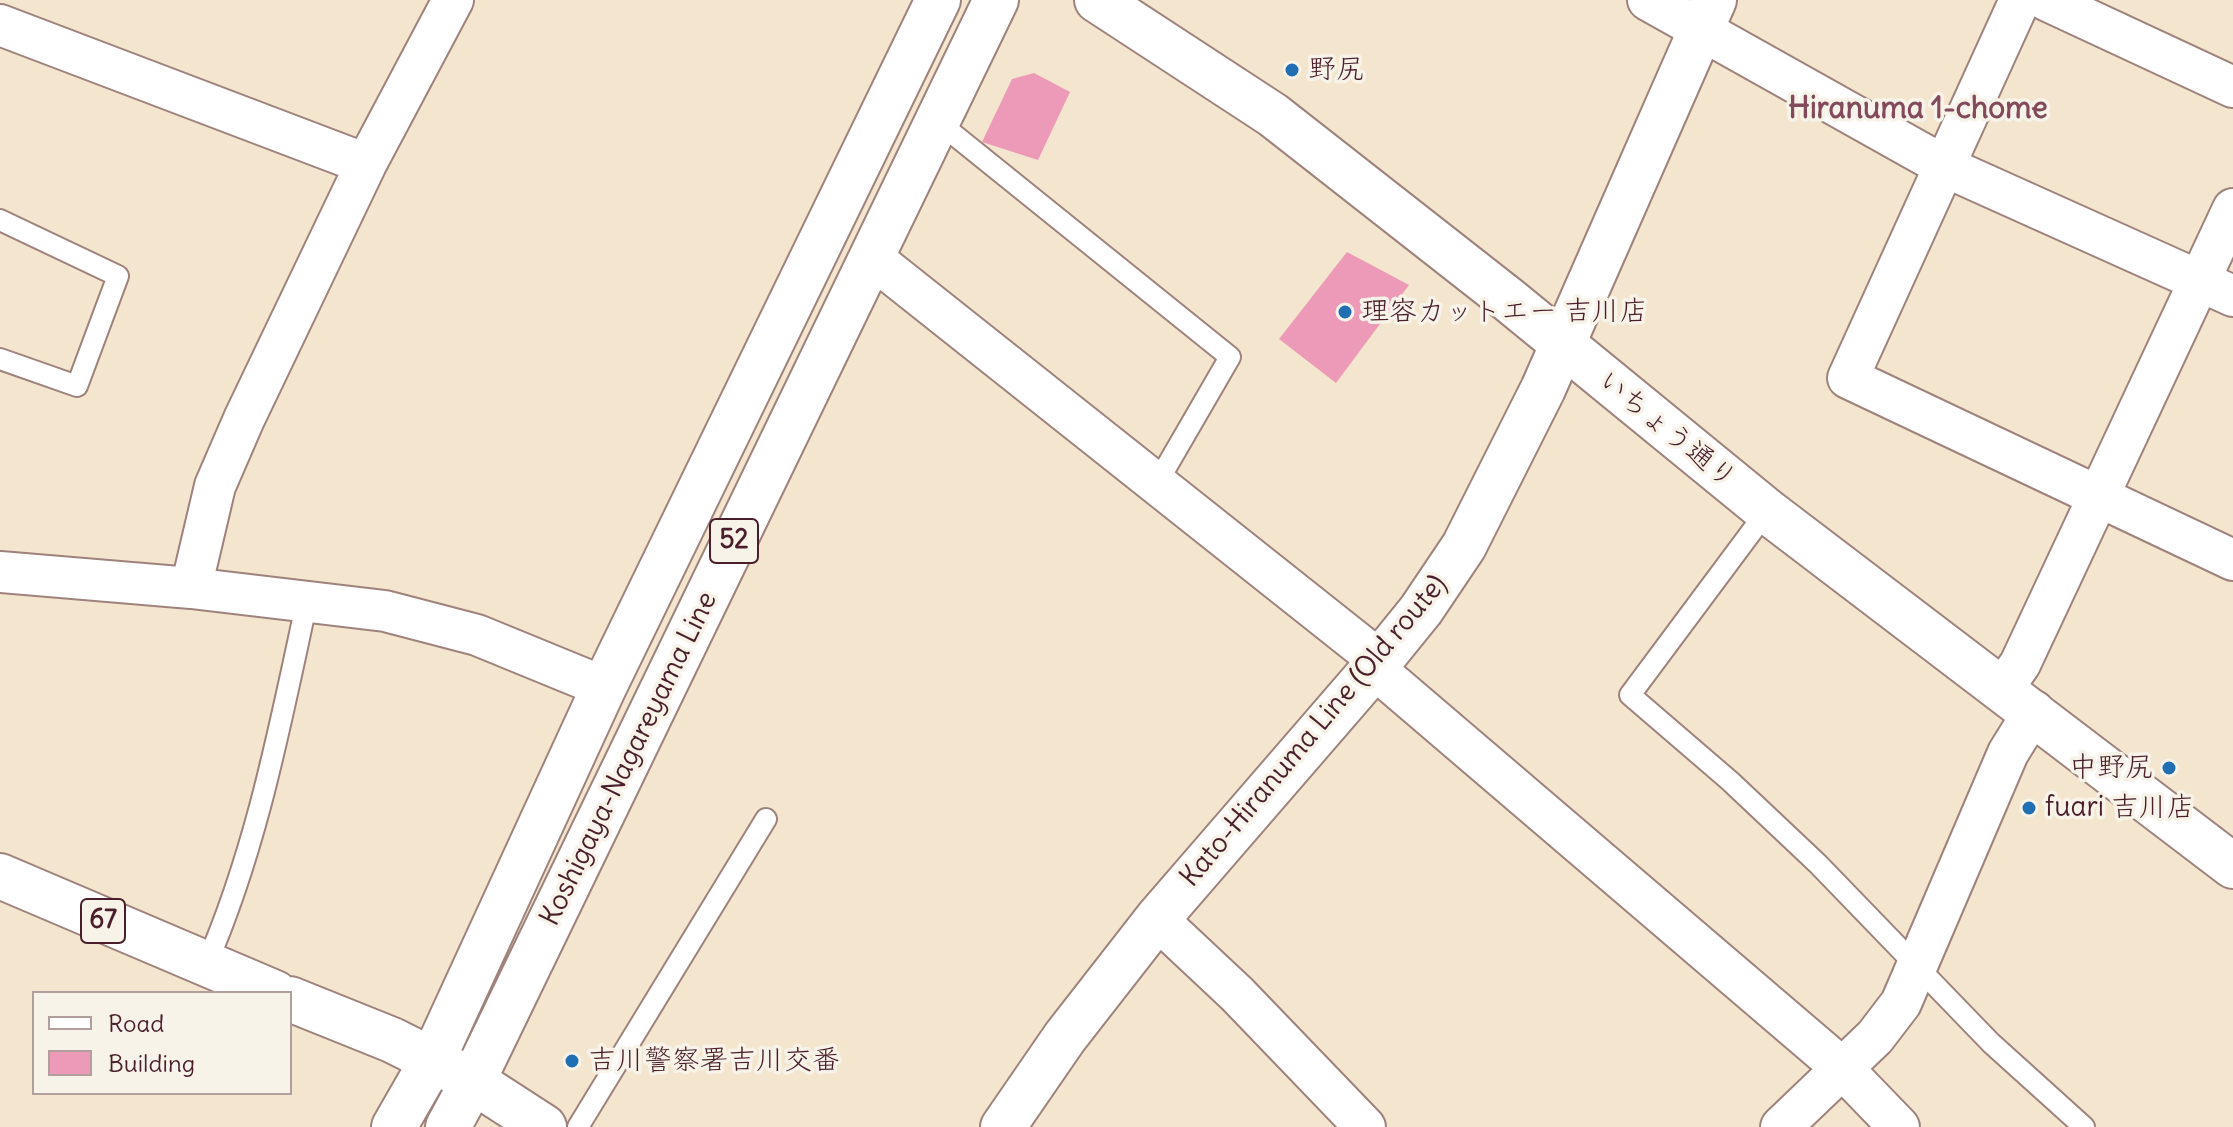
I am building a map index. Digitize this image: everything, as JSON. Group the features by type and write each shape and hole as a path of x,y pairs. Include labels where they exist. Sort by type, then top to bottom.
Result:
{"main road":[{"name":"Koshigaya-Nagareyama Line","path":"394,1127 433,1059 604,687 938,0"},
{"name":"Koshigaya-Nagareyama Line","path":"448,1127 996,0"},
{"name":"いちょう通り","path":"1097,0 1273,115 1562,343 1767,511 2019,699 2233,866"},
{"name":"Kato-Hiranuma Line (Old route)","path":"1003,1127 1065,1037 1157,919 1377,664 1421,610 1464,546 1508,464 1708,15"},
{"name":"67","path":"0,876 270,991"},
{"path":"292,1000 433,1059 544,1127"}],"street":[{"path":"191,588 215,486 366,164 453,0"},
{"path":"1648,0 1708,15 1946,167 2216,289"},
{"path":"2020,0 1848,378 2233,560"},
{"path":"2046,0 2233,87"},
{"path":"0,25 366,164"},
{"path":"1781,1127 1875,1037 1901,1003 2008,753 2019,699 2020,664 2098,497 2216,289 2233,209"},
{"path":"871,257 1157,483 1377,664 1842,1068 1899,1127"},
{"path":"0,572 191,588 385,611 477,635 604,687"},
{"path":"1157,919 1237,994 1365,1127"}],"lane":[{"path":"937,121 1230,357 1157,483"},
{"path":"0,220 118,276 77,386 0,359"},
{"path":"1767,511 1630,695 1730,781 1991,1043 2084,1127"},
{"path":"206,965 251,846 307,601"},
{"path":"578,1127 766,819"}],"building":[{"path":"1034,73 1070,92 1038,160 982,142 1012,79"},
{"name":"理容カットエー 吉川店","path":"1347,252 1409,285 1336,383 1279,339"}],"place":[{"name":"野尻","path":"1292,70"},
{"name":"理容カットエー 吉川店","path":"1345,312"},
{"name":"中野尻","path":"2169,768"},
{"name":"fuari 吉川店","path":"2029,808"},
{"name":"吉川警察署吉川交番","path":"572,1061"}],"district":[{"name":"Hiranuma 1-chome","path":"1918,109"}]}
